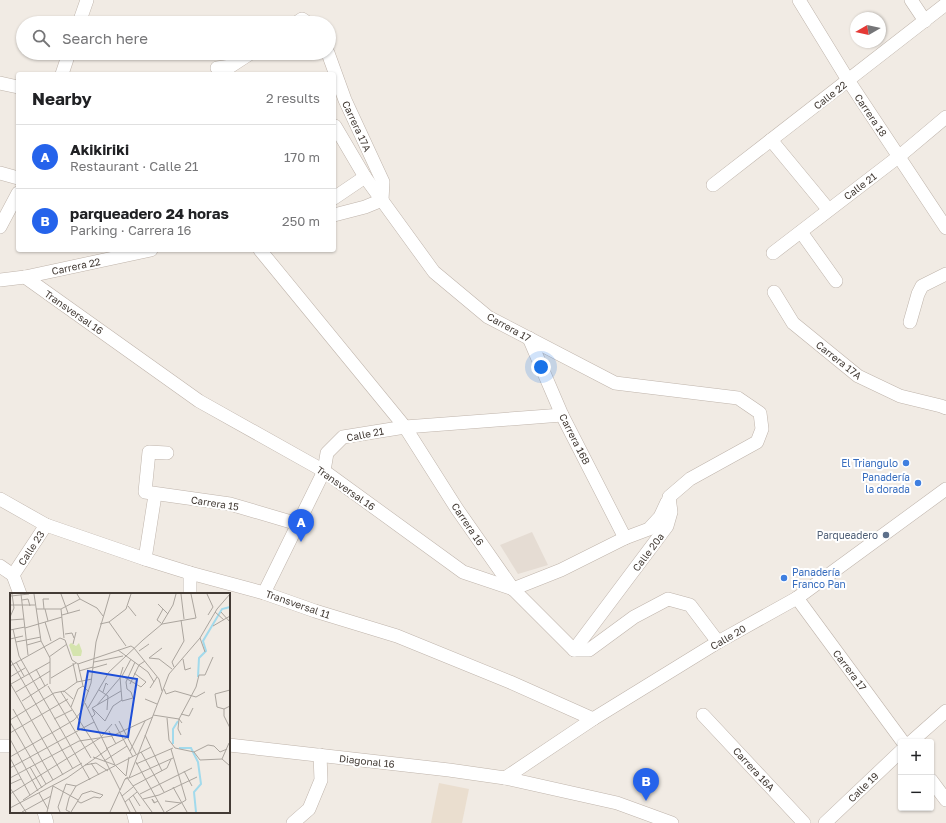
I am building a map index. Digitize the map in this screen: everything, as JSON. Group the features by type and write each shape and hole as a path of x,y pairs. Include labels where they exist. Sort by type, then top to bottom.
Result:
{"street":[{"path":"81,16 87,0"},
{"name":"Carrera 18","path":"799,0 848,80 946,228"},
{"path":"911,0 925,21"},
{"name":"Calle 22","path":"713,185 946,4"},
{"path":"63,72 67,60"},
{"path":"217,72 240,60"},
{"name":"Carrera 17A","path":"330,60 334,72"},
{"name":"Carrera 17A","path":"336,76 344,100 383,182 382,200"},
{"path":"0,83 16,87"},
{"name":"Calle 21","path":"773,253 828,209 899,156 946,117"},
{"name":"Carrera 17","path":"336,129 365,177 434,272 488,318 615,384 738,398 760,413 762,429 756,442 690,479 669,497"},
{"path":"771,140 828,209"},
{"path":"0,173 16,177"},
{"path":"336,197 365,177"},
{"path":"0,227 16,196"},
{"path":"336,214 365,207 382,200"},
{"path":"801,232 836,281"},
{"name":"Carrera 22","path":"0,280 25,277 142,252"},
{"name":"Carrera 16","path":"262,252 405,427 457,509 513,590 574,650"},
{"path":"910,322 918,294 922,286 946,274"},
{"name":"Transversal 16","path":"25,277 199,401 324,471 463,572 513,590"},
{"name":"Carrera 17A","path":"774,292 793,323 858,376 900,396 946,408"},
{"name":"Carrera 16B","path":"529,338 562,415 625,538"},
{"name":"Calle 21","path":"264,593 324,471 327,453 343,437 405,427 562,415"},
{"path":"145,559 155,495 145,492 149,452 167,453"},
{"name":"Calle 20","path":"505,778 593,719 718,642 797,598 946,489"},
{"name":"Carrera 15","path":"155,495 230,504 298,524"},
{"path":"513,590 561,570 625,538 648,529 660,517 669,497"},
{"name":"Calle 20a","path":"574,650 667,526 671,512 669,497"},
{"name":"Transversal 11","path":"0,499 46,525 145,559 264,593 315,611 397,636 593,719"},
{"name":"Calle 23","path":"20,593 13,575 46,525"},
{"path":"0,566 13,575"},
{"path":"190,573 190,593"},
{"path":"574,650 589,650 634,617 668,598 690,605 718,642"},
{"name":"Carrera 17","path":"797,598 901,739"},
{"path":"914,739 946,711"},
{"name":"Carrera 16A","path":"704,715 804,823"},
{"name":"Diagonal 16","path":"230,745 449,770 505,778"},
{"name":"Calle 19","path":"826,823 898,754"},
{"path":"293,823 309,809 321,780 320,755"},
{"path":"505,778 618,803 672,823"},
{"path":"934,784 946,800"},
{"path":"44,813 47,823"},
{"path":"133,813 136,823"}],"shaded area":[{"path":"532,532 548,565 518,574 500,545"},
{"path":"439,783 469,789 462,823 431,823"}],"place":[{"name":"El Triangulo","path":"906,463"},
{"name":"Panadería la dorada","path":"918,483"},
{"name":"Parqueadero","path":"886,535"},
{"name":"Akikiriki","path":"301,542"},
{"name":"Panadería Franco Pan","path":"784,578"},
{"name":"parqueadero 24 horas","path":"646,801"}]}
